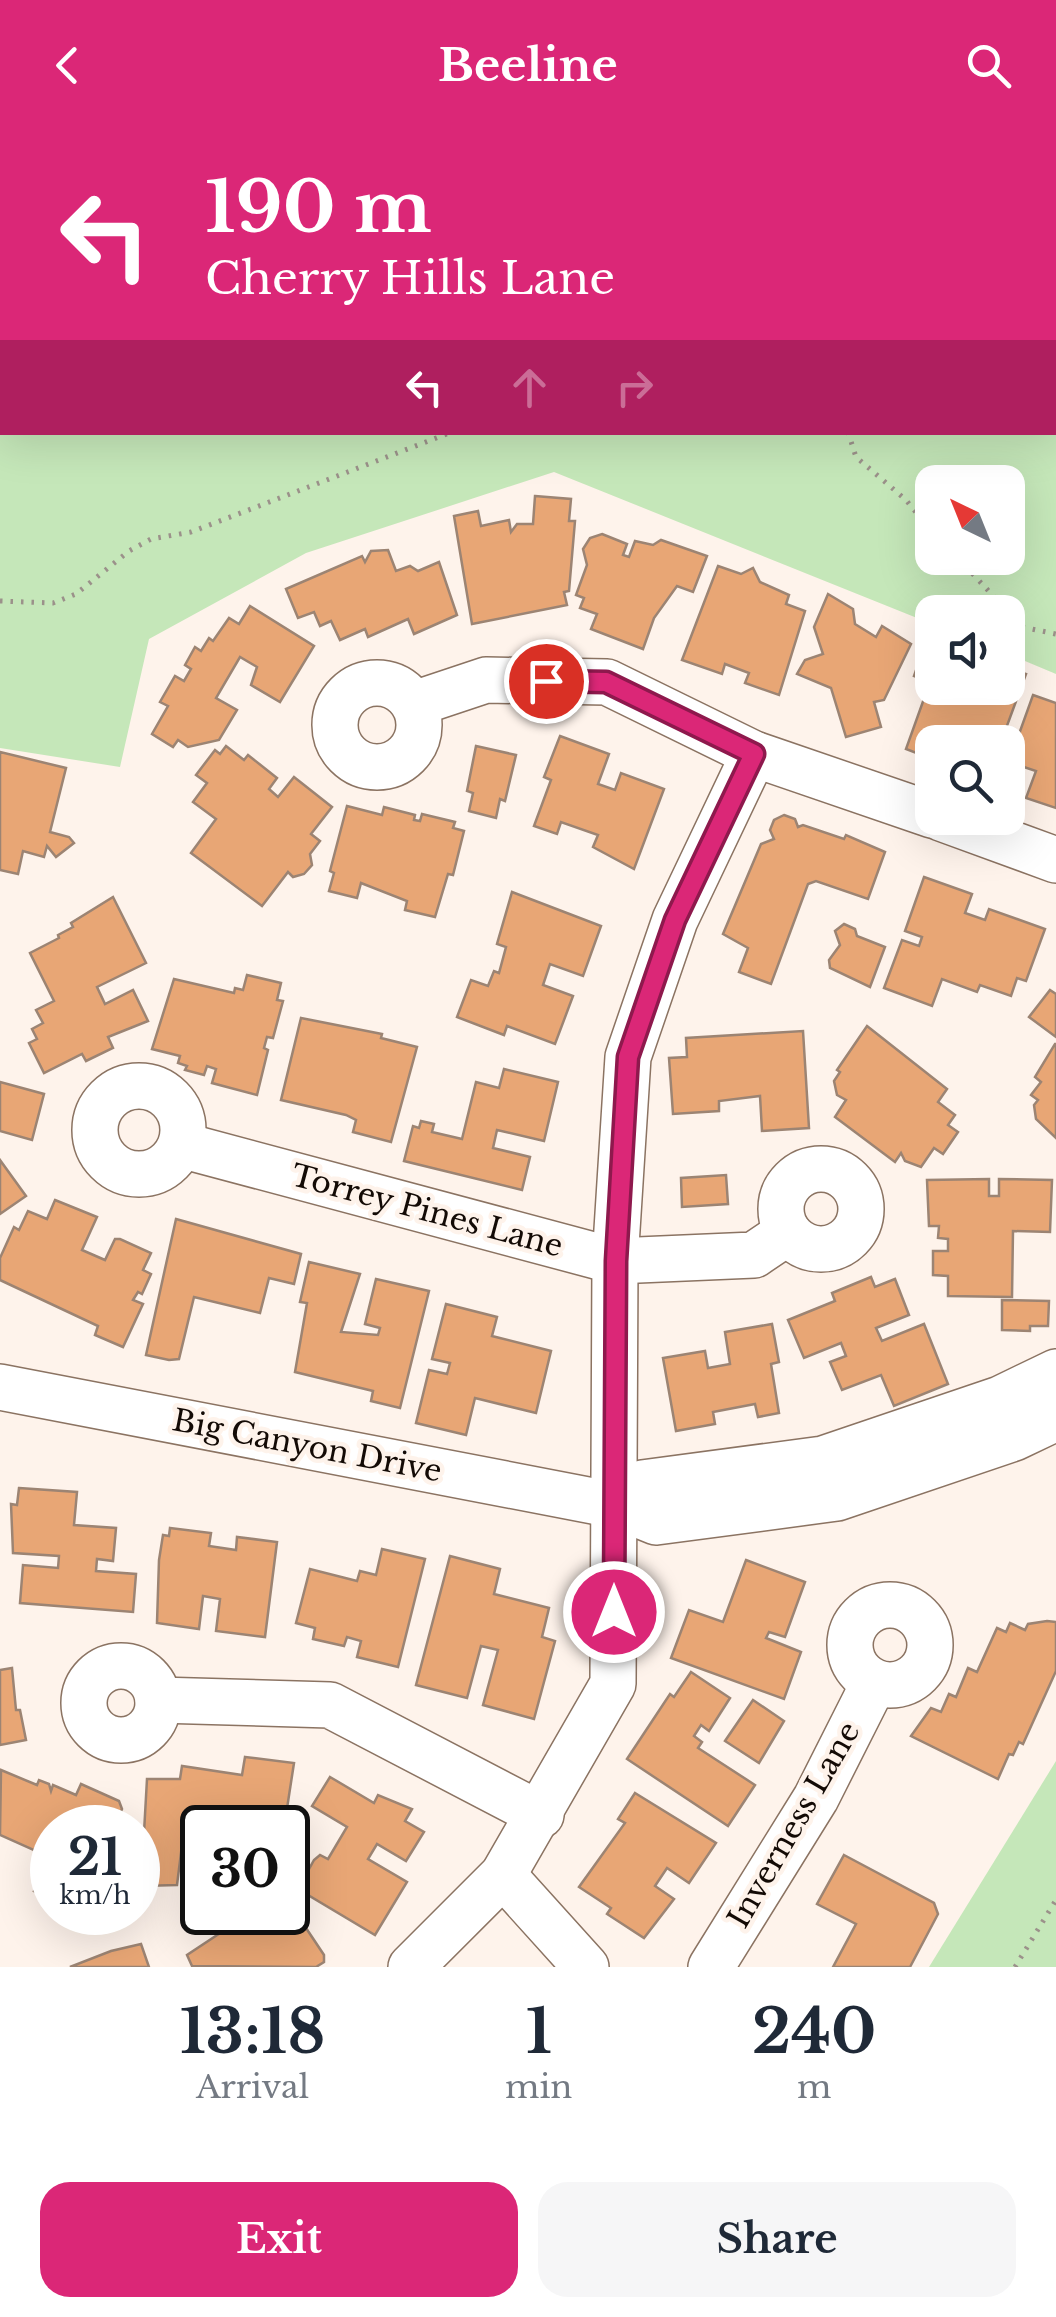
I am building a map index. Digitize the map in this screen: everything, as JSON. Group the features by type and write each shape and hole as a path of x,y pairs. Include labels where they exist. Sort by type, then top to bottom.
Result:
{"street":[{"path":"414,704 486,680 606,682 754,754 915,808"},
{"path":"411,1967 503,1875 613,1684 616,1261 628,1057 675,920 754,754"},
{"path":"988,835 1056,860"},
{"name":"Torrey Pines Lane","path":"181,1144 616,1261 754,1255 788,1232"},
{"path":"614,1505 642,1484 823,1459 1000,1399 1056,1372"},
{"name":"Big Canyon Drive","path":"0,1387 614,1505 656,1522 837,1498 1014,1438 1056,1418"},
{"name":"Inverness Lane","path":"711,1967 816,1798 874,1682"},
{"path":"158,1700 330,1706 541,1815"},
{"path":"503,1875 586,1967"}],"path":[{"path":"0,601 53,603 76,594 151,539 191,532 444,435"},
{"path":"849,435 856,457 915,511"},
{"path":"974,575 1022,627 1056,634"},
{"path":"1015,1967 1056,1900"}],"green space":[{"path":"0,435 1056,435 1056,674 1025,661 1025,595 915,595 915,617 554,472 306,553 149,639 120,767 0,748"},
{"path":"1056,1761 1056,1967 929,1967"}],"building":[{"path":"535,496 571,499 569,521 575,521 569,591 564,592 567,605 472,624 454,516 478,511 481,526 509,520 511,532 517,524 533,524"},
{"path":"602,534 627,544 623,555 629,557 635,541 653,545 661,540 707,556 693,592 677,586 654,618 643,649 591,629 597,614 580,608 584,598 576,595 587,565 583,549 590,538"},
{"path":"388,550 396,571 410,566 418,571 439,562 457,615 414,634 408,619 368,637 365,629 340,640 331,621 320,626 314,612 298,618 286,589 362,556 365,562 371,551"},
{"path":"718,566 741,574 753,568 760,582 789,595 786,604 805,611 779,695 745,683 749,673 725,664 722,674 682,660"},
{"path":"828,594 853,609 855,624 876,637 882,626 911,644 884,700 874,702 881,727 846,737 831,688 797,674 805,660 823,654 814,627"},
{"path":"250,606 314,646 280,702 251,685 257,667 240,657 216,698 237,710 219,740 188,747 178,740 173,747 152,734 168,706 160,702 175,676 184,681 191,669 185,665 195,647 201,651 209,638 213,641 229,618 239,624"},
{"path":"1033,695 1056,703 1056,808 1026,798 1036,771 1025,767 1022,725"},
{"path":"922,705 1015,705 1007,725 915,725 915,752 906,749"},
{"path":"560,736 609,754 598,784 615,790 621,773 664,789 634,869 593,847 598,835 561,822 557,834 534,826 551,780 544,777"},
{"path":"226,746 244,760 248,755 277,778 269,789 278,797 294,777 332,807 311,834 320,841 310,854 312,865 304,874 293,877 288,872 262,906 191,853 216,819 193,802 207,783 196,775 215,750 220,754"},
{"path":"476,746 516,755 505,801 500,799 496,818 469,811 473,793 467,791"},
{"path":"0,752 66,768 50,832 69,837 74,843 56,857 47,846 44,857 23,851 18,874 0,870"},
{"path":"347,806 382,815 384,807 415,815 414,820 420,821 422,814 455,822 453,828 464,831 453,875 448,874 435,917 405,910 407,901 361,883 357,898 329,891 334,873 330,871"},
{"path":"784,815 795,819 798,827 803,825 844,839 846,835 885,852 868,899 816,881 808,884 771,984 739,972 748,948 723,934 761,844 774,839 770,830 774,820"},
{"path":"924,877 972,894 965,913 985,920 989,909 1045,929 1026,981 1017,978 1011,996 980,985 977,992 942,979 932,1006 884,988 902,940 919,946 922,937 905,931"},
{"path":"512,892 601,926 583,976 550,964 543,985 573,996 555,1044 507,1026 504,1035 457,1017 471,980 488,986 494,971 499,973 506,947 497,944"},
{"path":"113,897 146,963 97,987 105,1004 133,990 148,1021 108,1037 113,1048 86,1061 82,1054 44,1073 29,1043 37,1039 32,1029 43,1023 36,1010 54,1001 30,953 59,938 73,927 71,923"},
{"path":"844,924 855,929 857,936 885,947 870,987 830,968 829,960 840,945 835,931"},
{"path":"247,975 281,983 277,1000 283,1001 273,1038 267,1037 264,1048 268,1050 257,1095 212,1083 216,1069 207,1066 204,1075 185,1070 187,1066 178,1063 180,1056 152,1049 174,979 234,993 235,988 243,990"},
{"path":"1050,990 1056,994 1056,1037 1029,1017"},
{"path":"301,1018 382,1034 381,1038 417,1047 391,1142 353,1132 356,1120 346,1115 281,1100"},
{"path":"867,1026 947,1089 938,1102 955,1115 948,1125 958,1132 943,1154 934,1148 921,1167 905,1161 901,1153 895,1162 835,1117 846,1100 837,1095 837,1070"},
{"path":"803,1031 809,1128 762,1131 760,1096 719,1101 719,1111 673,1114 669,1058 687,1057 686,1038"},
{"path":"1055,1044 1056,1138 1036,1119 1034,1105 1038,1100 1031,1095 1041,1082 1035,1077"},
{"path":"504,1069 558,1082 544,1141 497,1130 493,1148 530,1157 522,1190 404,1161 413,1126 419,1128 421,1121 434,1124 432,1132 462,1139 476,1082 499,1088"},
{"path":"0,1082 44,1094 32,1140 0,1131"},
{"path":"0,1160 26,1196 0,1214"},
{"path":"726,1175 728,1204 682,1207 681,1178"},
{"path":"989,1179 989,1196 999,1196 999,1179 1052,1180 1050,1232 1013,1231 1012,1297 948,1296 948,1276 933,1275 933,1251 948,1251 948,1239 938,1238 939,1226 929,1226 927,1180"},
{"path":"55,1200 97,1217 82,1250 105,1260 115,1239 120,1239 151,1253 143,1270 151,1274 142,1294 138,1292 133,1300 143,1304 123,1347 95,1335 98,1326 0,1280 0,1258 14,1227 19,1230 28,1211 47,1219"},
{"path":"176,1219 301,1254 294,1284 269,1278 260,1313 194,1297 179,1359 169,1360 146,1355"},
{"path":"309,1262 360,1274 341,1332 378,1335 380,1328 365,1324 376,1279 429,1291 400,1408 371,1401 373,1391 295,1372 307,1303 300,1302"},
{"path":"871,1277 875,1287 895,1279 909,1315 876,1328 882,1341 924,1324 948,1384 894,1406 881,1375 842,1390 830,1362 846,1356 841,1343 804,1358 788,1320 835,1301 832,1293"},
{"path":"1002,1300 1049,1301 1048,1326 1030,1326 1030,1331 1002,1330"},
{"path":"446,1304 497,1317 492,1336 551,1351 536,1413 475,1398 466,1435 416,1423 429,1370 447,1374 450,1363 432,1359"},
{"path":"772,1324 779,1362 771,1364 779,1413 758,1417 755,1404 713,1412 715,1424 676,1431 663,1358 705,1351 708,1368 730,1364 725,1332"},
{"path":"19,1488 77,1492 74,1525 116,1528 113,1561 97,1559 96,1571 136,1574 133,1612 20,1603 23,1565 58,1568 59,1556 13,1553 11,1504 17,1505"},
{"path":"170,1528 211,1533 209,1546 236,1550 237,1537 277,1542 265,1637 216,1631 220,1599 203,1596 199,1629 157,1623 159,1560 163,1535 169,1536"},
{"path":"382,1549 425,1559 398,1667 357,1657 361,1641 347,1637 344,1646 313,1639 315,1628 296,1623 310,1569 357,1581 360,1571 376,1575"},
{"path":"450,1556 500,1569 494,1594 549,1608 542,1637 555,1641 534,1719 483,1705 498,1650 481,1646 467,1698 416,1685"},
{"path":"746,1560 805,1582 785,1637 769,1632 766,1638 801,1652 784,1699 671,1658 689,1610 723,1622"},
{"path":"1056,1622 1056,1671 1023,1744 1019,1742 1013,1755 1009,1754 998,1779 911,1736 931,1708 941,1712 949,1694 956,1697 968,1668 977,1672 997,1628 1006,1632 1010,1623 1025,1630 1028,1624"},
{"path":"12,1668 16,1710 20,1710 26,1740 0,1745 0,1670"},
{"path":"691,1672 730,1698 709,1731 701,1725 694,1736 702,1742 698,1748 755,1785 728,1826 627,1759 670,1694 674,1697"},
{"path":"753,1700 784,1721 759,1763 725,1741"},
{"path":"245,1757 294,1763 288,1805 180,1805 177,1885 160,1885 160,1805 146,1805 147,1779 180,1779 182,1766 242,1775"},
{"path":"1,1770 37,1785 39,1780 49,1784 51,1791 53,1785 76,1795 81,1784 120,1805 30,1805 30,1848 0,1835"},
{"path":"330,1777 374,1803 378,1795 412,1809 405,1821 424,1832 406,1861 377,1844 368,1859 407,1882 375,1935 310,1896 310,1867 320,1855 328,1859 347,1827 312,1806"},
{"path":"635,1793 716,1843 689,1883 667,1868 655,1886 674,1899 644,1938 607,1914 611,1908 579,1887 625,1823 618,1819"},
{"path":"844,1855 934,1903 938,1914 910,1967 833,1967 856,1924 817,1904"},
{"path":"310,1934 324,1955 324,1962 316,1967 192,1966 187,1955 217,1935"},
{"path":"141,1944 149,1967 70,1967 111,1951"}],"route":[{"path":"546,681 606,682 754,754 675,920 628,1057 616,1261 614,1612"}]}
